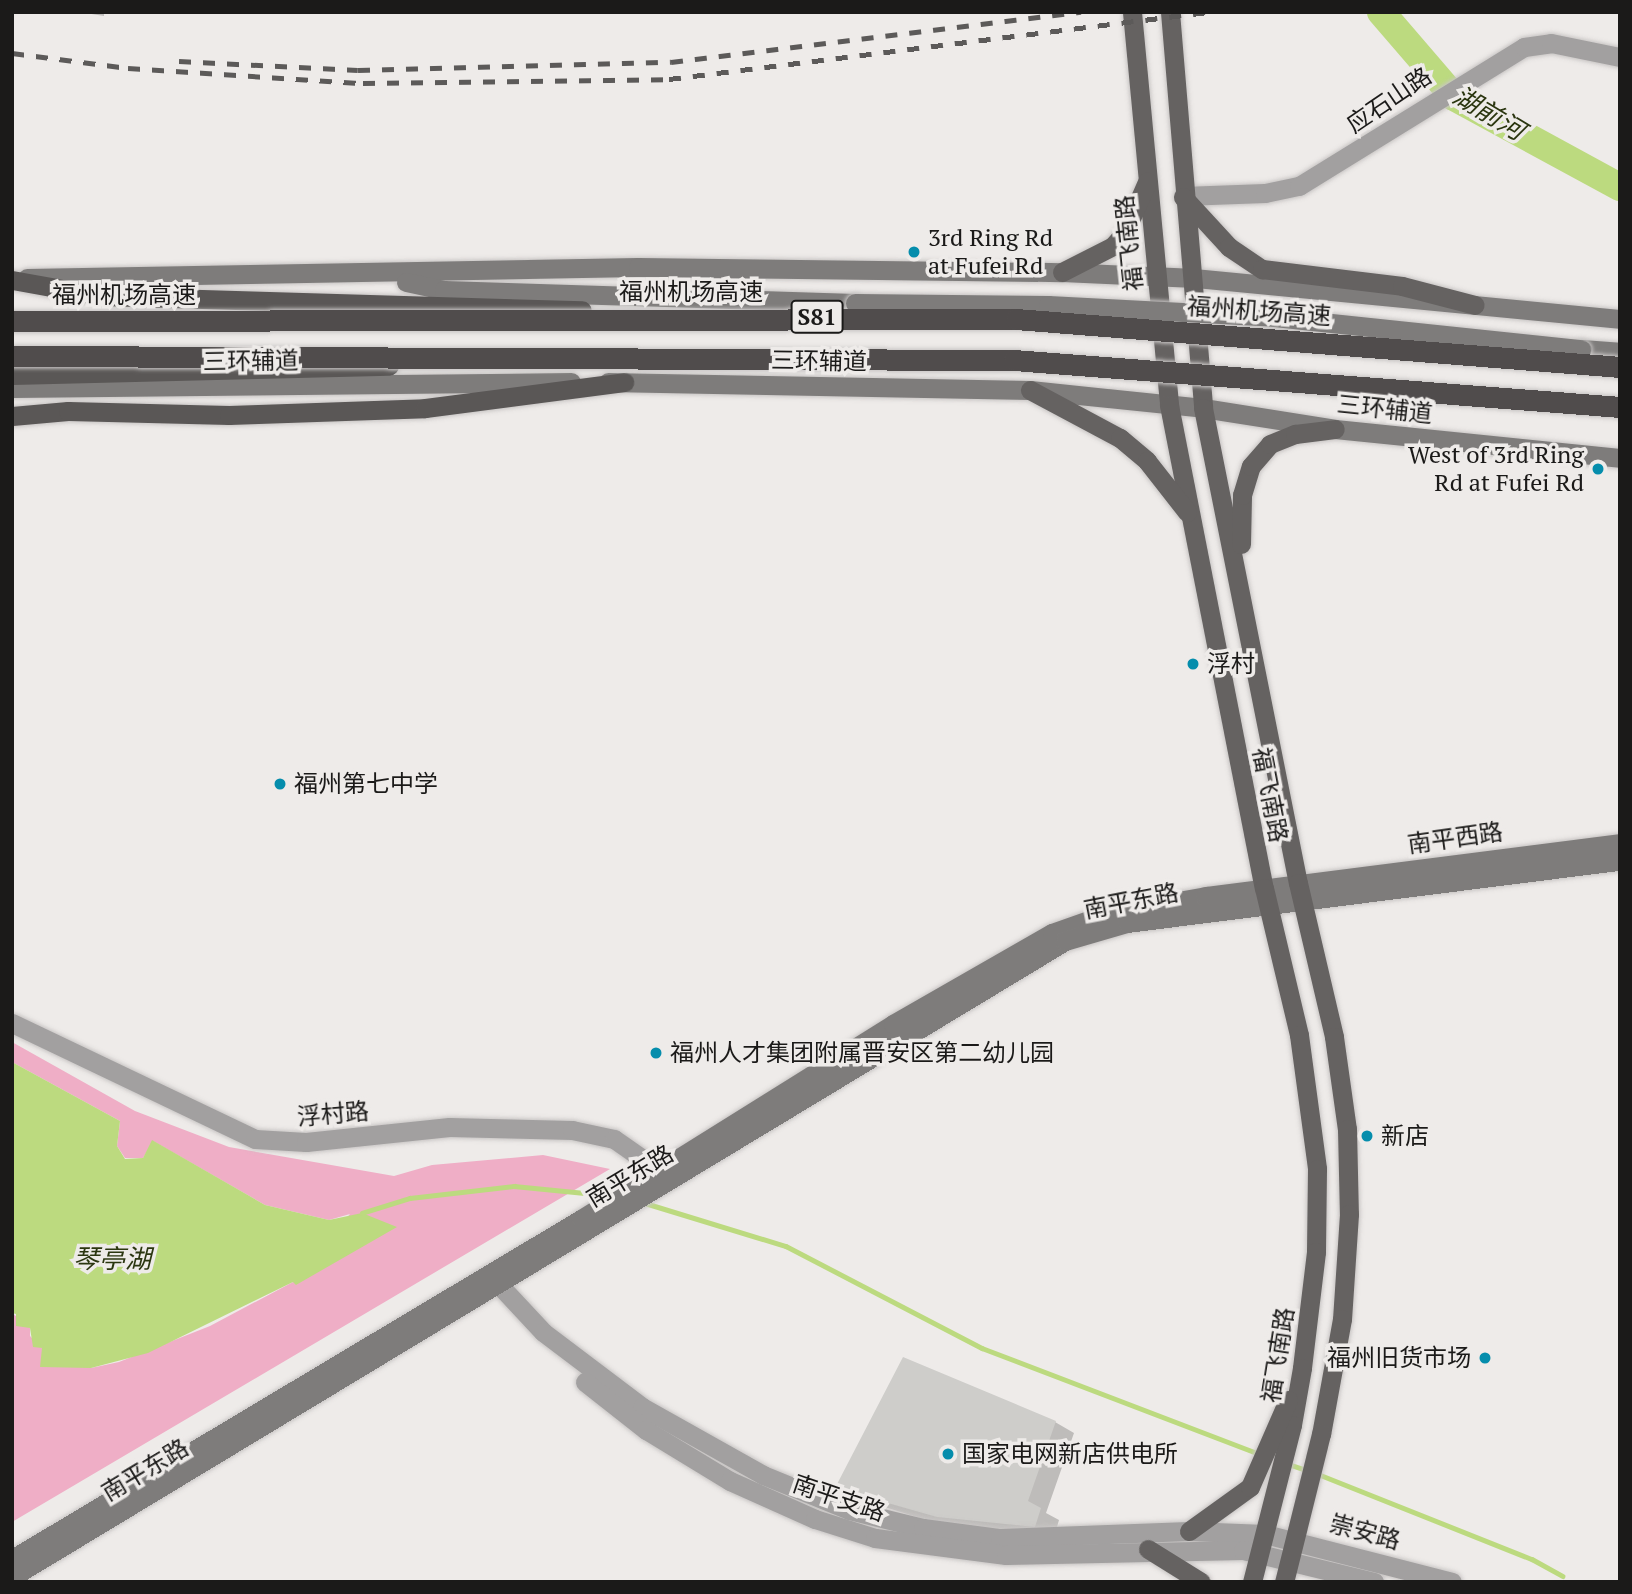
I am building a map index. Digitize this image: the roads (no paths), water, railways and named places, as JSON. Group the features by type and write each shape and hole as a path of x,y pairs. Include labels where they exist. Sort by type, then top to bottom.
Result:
{"highway":[{"path":"12,279 101,296 800,317"},
{"name":"福州机场高速","path":"12,321 800,317 1016,319 1620,367"},
{"name":"S81","path":"12,356 559,356 1014,360 1620,407"},
{"path":"12,375 327,370 559,356"},
{"path":"12,416 68,411 229,415 425,408 624,382"}],"main road":[{"name":"福飞南路","path":"1132,12 1169,405 1267,897 1299,1035 1317,1169 1316,1252 1302,1368 1286,1422 1277,1491 1252,1582"},
{"name":"福飞南路","path":"1170,12 1182,197 1195,278 1203,408 1247,612 1300,891 1341,1077 1349,1173 1342,1319 1321,1434 1284,1582"},
{"path":"1062,272 1113,246 1125,232 1148,181"},
{"path":"1182,197 1229,247 1262,269 1402,286 1475,305"},
{"path":"12,279 638,267 1062,272 1195,278 1620,319"},
{"path":"366,274 444,290 855,303 1048,305 1274,317 1620,352"},
{"name":"三环辅道","path":"12,388 624,382 1030,390 1203,408 1335,429 1620,458"},
{"path":"1030,390 1120,438 1147,461 1191,519"},
{"path":"1247,612 1240,535 1242,495 1251,466 1270,444 1295,434 1335,429"},
{"name":"南平西路","path":"1300,891 1620,843"},
{"name":"南平西路","path":"1300,891 1620,861"},
{"name":"南平东路","path":"12,1577 488,1283 664,1178 892,1024 1052,933 1125,909 1267,897 1300,891"},
{"name":"南平东路","path":"588,1222 640,1182 664,1178"},
{"name":"南平东路","path":"12,1559 488,1283"},
{"path":"1189,1531 1250,1487 1286,1422"},
{"path":"1148,1549 1202,1582"}],"street":[{"name":"应石山路","path":"1182,197 1265,193 1299,186 1504,55 1533,45 1551,43 1620,57"},
{"name":"浮村路","path":"12,1023 193,1112 266,1141 306,1142 449,1126 572,1130 614,1139 664,1178"},
{"name":"南平支路","path":"488,1283 543,1332 633,1401 737,1462 819,1499 896,1523 986,1537 1189,1531 1263,1543"},
{"name":"南平支路","path":"488,1283 533,1340 626,1416 730,1481 815,1519 875,1538 965,1552 1028,1555 1263,1543"},
{"name":"崇安路","path":"1263,1543 1296,1539 1452,1582"},
{"name":"崇安路","path":"1263,1543 1291,1559 1374,1582"}],"water":[{"name":"琴亭湖","path":"12,1062 120,1121 117,1146 125,1159 143,1158 152,1140 265,1205 329,1220 362,1213 397,1227 296,1285 293,1282 148,1353 91,1368 40,1367 42,1348 33,1347 30,1328 16,1326 16,1314 12,1313"}],"waterway":[{"name":"湖前河","path":"1381,12 1454,97 1620,187"},
{"path":"362,1213 410,1198 514,1186 605,1195"},
{"path":"645,1203 786,1246 982,1348 1260,1454"},
{"path":"1288,1464 1306,1470"},
{"path":"1318,1474 1532,1559 1563,1576"}],"railway":[{"path":"179,61 358,70 671,62 1081,12"},
{"path":"12,53 128,68 363,83 669,79 1208,12"}],"place":[{"name":"3rd Ring Rd at Fufei Rd","path":"914,252"},
{"name":"West of 3rd Ring Rd at Fufei Rd","path":"1598,469"},
{"name":"浮村","path":"1193,664"},
{"name":"福州第七中学","path":"280,784"},
{"name":"福州人才集团附属晋安区第二幼儿园","path":"656,1053"},
{"name":"新店","path":"1367,1136"},
{"name":"福州旧货市场","path":"1485,1358"},
{"name":"国家电网新店供电所","path":"948,1454"}]}
